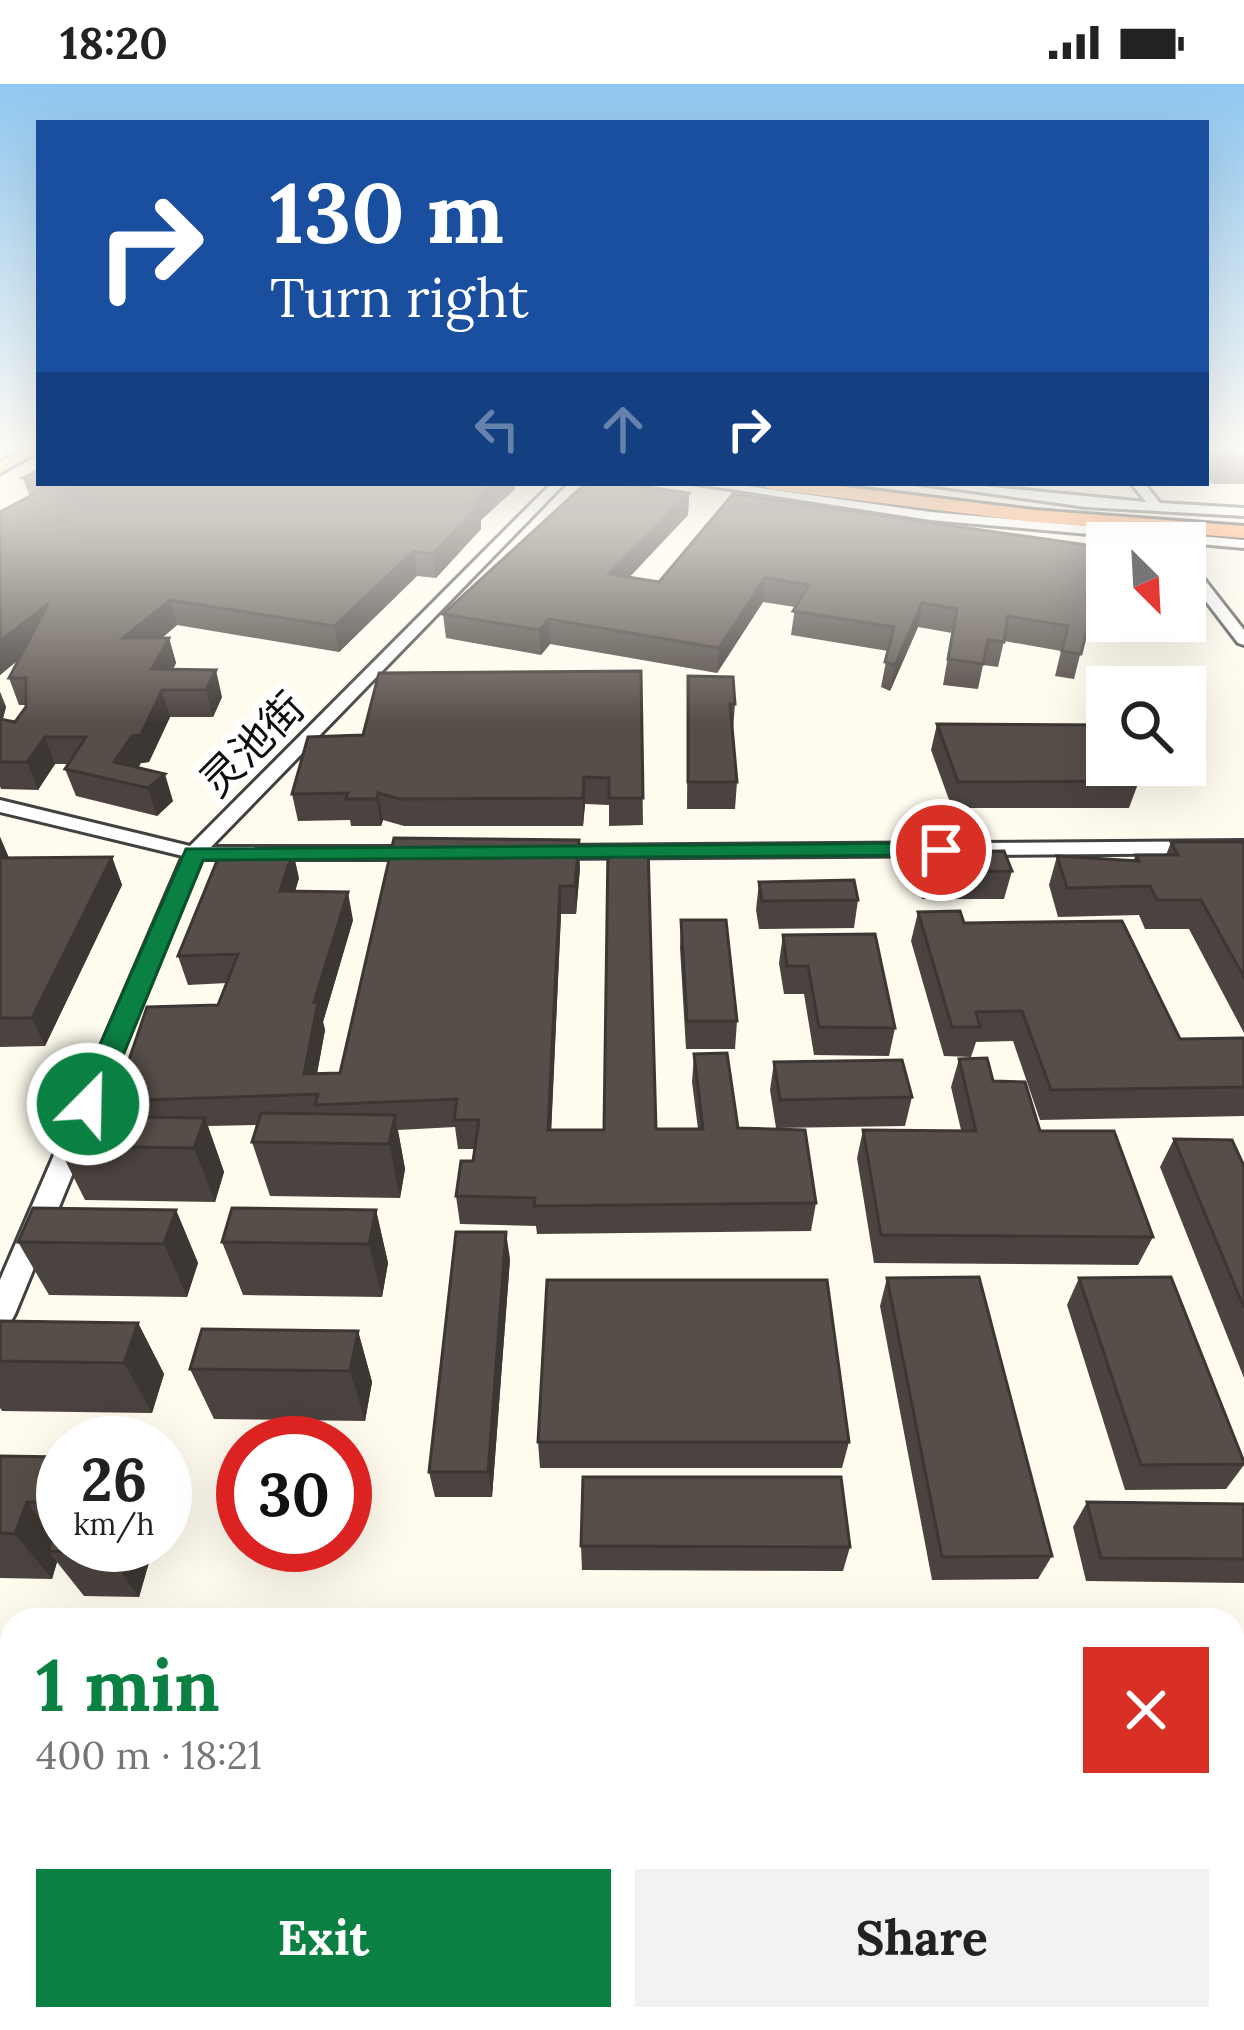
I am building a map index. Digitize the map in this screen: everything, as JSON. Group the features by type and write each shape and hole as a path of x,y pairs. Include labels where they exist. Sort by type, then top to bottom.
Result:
{"street":[{"name":"灵池街","path":"0,1314 194,854 500,543"},
{"path":"1206,543 1244,544"},
{"path":"1206,579 1244,622"},
{"path":"1206,591 1244,640"},
{"path":"0,806 194,854 432,853"},
{"path":"526,852 1244,847"}],"building":[{"path":"0,543 444,543 433,554 414,551 334,626 170,600 123,638 169,638 152,669 216,670 206,690 162,690 141,735 132,736 114,762 165,774 148,788 65,769 86,737 45,737 27,762 0,762 0,719 15,722 26,707 26,678 9,678 48,604 0,641"},
{"path":"521,543 640,543 609,574 659,582 692,543 1086,545 1086,634 1081,654 1062,651 1068,626 1008,616 1004,642 988,640 983,664 948,659 957,609 922,603 895,665 885,662 894,627 793,611 809,585 765,578 719,648 549,619 539,630 443,614"},
{"path":"641,671 643,798 609,798 609,778 584,777 583,798 400,799 378,793 377,799 346,799 348,793 292,794 308,737 363,735 379,673"},
{"path":"688,676 733,677 735,704 730,704 737,782 688,782"},
{"path":"937,724 1086,725 1086,781 958,782"},
{"path":"394,838 579,840 575,886 560,886 548,1130 604,1130 608,847 648,847 656,1129 703,1129 694,1054 727,1053 738,1128 805,1130 816,1203 534,1206 535,1198 456,1196 461,1161 473,1161 479,1120 454,1120 457,1099 315,1105 318,1094 115,1101 147,1007 218,1005 238,954 178,956 221,851 293,851 280,891 348,892 314,1002 318,1002 304,1074 340,1073"},
{"path":"1171,842 1244,842 1244,977 1201,900 1157,900 1150,886 1067,888 1057,856 1139,861 1136,855 1178,855"},
{"path":"1004,851 1012,871 928,872 922,852"},
{"path":"112,857 32,1018 0,1018 0,858"},
{"path":"854,880 858,900 762,901 759,882"},
{"path":"960,911 964,923 1122,921 1180,1039 1244,1038 1244,1087 1051,1090 1022,1011 976,1012 980,1027 952,1027 918,912"},
{"path":"681,920 726,920 737,1021 687,1021"},
{"path":"875,934 895,1028 819,1027 808,966 787,966 783,935"},
{"path":"987,1058 993,1081 1025,1082 1040,1131 1114,1131 1153,1237 881,1235 863,1130 976,1131 959,1059"},
{"path":"902,1060 912,1097 780,1100 774,1062"},
{"path":"261,1113 395,1115 389,1144 252,1142"},
{"path":"71,1116 205,1118 194,1148 58,1146"},
{"path":"1174,1139 1232,1140 1244,1166 1244,1308"},
{"path":"33,1208 176,1210 164,1244 18,1242"},
{"path":"232,1208 376,1210 369,1244 222,1242"},
{"path":"456,1232 506,1232 488,1472 429,1472"},
{"path":"979,1277 1052,1556 942,1557 887,1278"},
{"path":"1171,1277 1244,1464 1141,1465 1079,1278"},
{"path":"547,1280 827,1280 849,1442 538,1442"},
{"path":"0,1321 138,1323 124,1363 0,1361"},
{"path":"202,1329 358,1331 350,1371 190,1369"},
{"path":"0,1456 36,1457 36,1502 27,1502 15,1534 0,1533"},
{"path":"583,1477 841,1477 850,1547 581,1546"},
{"path":"1087,1502 1244,1504 1244,1559 1101,1558"}],"route":[{"path":"88,1104 194,854 941,850"}]}
